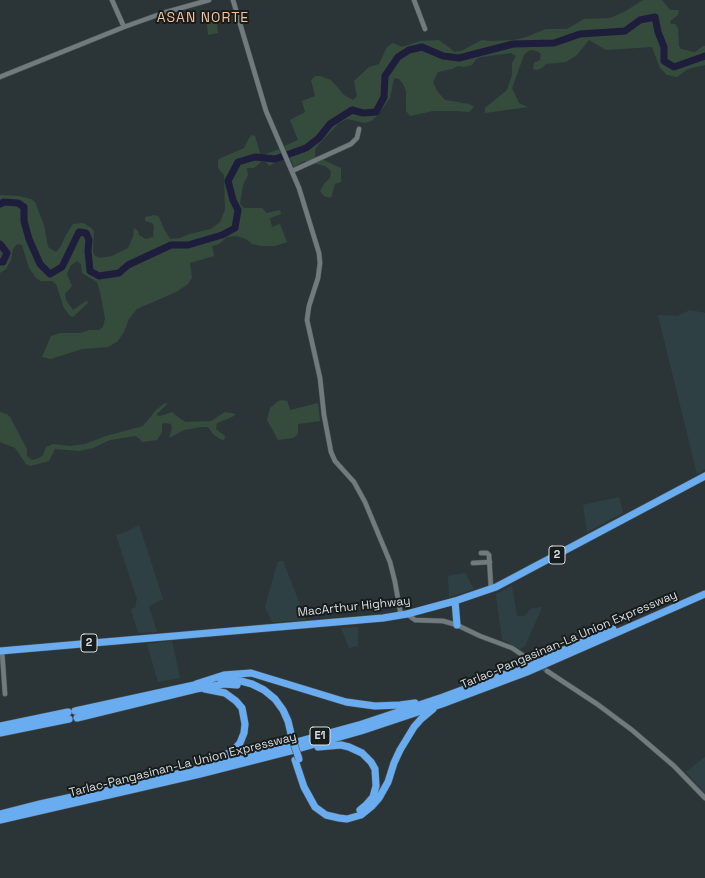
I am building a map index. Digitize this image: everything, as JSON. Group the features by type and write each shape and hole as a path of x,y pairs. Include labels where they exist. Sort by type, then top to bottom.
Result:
{"highway":[{"name":"MacArthur Highway","path":"1,651 404,615 491,589 705,476"},
{"name":"Tarlac-Pangasinan-La Union Expressway","path":"0,814 195,770 442,701 705,589"},
{"name":"Tarlac-Pangasinan-La Union Expressway","path":"0,820 200,774 361,731 549,663 705,594"},
{"path":"455,601 457,625"},
{"path":"196,687 224,675 251,673 346,702 375,706 442,701"},
{"path":"76,714 196,687 235,684 250,688 271,702 278,711 291,738 304,787 315,807 326,815 347,819 361,815 379,798 388,782 400,750 414,726 442,701"},
{"path":"195,770 233,751 240,743 244,733 245,724 242,708 236,700 225,693 196,687"},
{"path":"0,726 68,716 0,733"},
{"path":"294,750 341,745 362,753 367,757 375,769 376,786 373,797 366,805 353,813 340,814 327,810 320,806 312,795 297,760"}],"street":[{"path":"112,0 124,27"},
{"path":"0,77 124,27 163,13 209,0"},
{"path":"233,0 266,111 302,195 320,258 318,278 309,306 307,320 319,373 324,415 332,456 354,482 363,499 390,562 404,615 415,620 443,621 457,625 480,636 512,648 528,658"},
{"path":"414,0 425,29"},
{"path":"292,172 351,144 356,138 359,129"},
{"path":"481,553 489,554 491,589"},
{"path":"473,563 490,562"},
{"path":"1,651 5,694"},
{"path":"546,671 597,704 632,730 674,766 705,798"}],"shaded area":[{"path":"690,310 705,313 705,469 697,474 658,315 677,316"},
{"path":"619,497 623,513 587,532 583,505"},
{"path":"139,525 163,599 149,606 157,632 138,633 131,609 135,608 137,599 116,535 126,532"},
{"path":"278,561 283,561 306,620 272,622 265,607"},
{"path":"465,573 474,589 449,597 448,576"},
{"path":"512,586 517,616 525,616 530,609 542,607 525,646 519,649 502,639 496,594"},
{"path":"358,627 358,646 349,648 341,628"},
{"path":"172,641 180,678 158,682 147,644"},
{"path":"705,757 705,793 686,772"}],"green space":[{"path":"643,0 662,0 670,10 679,10 678,15 670,21 671,24 675,24 678,28 679,46 681,49 695,52 705,46 705,65 688,69 677,77 667,75 660,68 652,47 606,50 589,40 577,55 566,62 546,64 537,70 533,69 534,63 540,60 541,54 537,51 531,50 524,55 512,88 519,103 528,107 485,113 485,108 507,90 512,75 512,63 516,56 511,53 481,57 476,59 472,65 464,67 458,66 438,72 433,82 437,91 445,100 469,104 474,107 469,112 433,111 410,116 406,111 406,91 399,79 394,78 390,98 378,115 371,121 365,123 347,119 339,123 315,150 315,156 341,168 341,182 335,184 331,198 324,196 320,191 330,178 331,172 329,169 325,166 304,161 294,167 284,146 298,140 290,120 305,112 302,101 315,96 311,80 315,76 320,76 331,80 344,95 353,100 357,96 354,81 369,67 379,64 387,47 393,43 402,47 420,41 439,40 455,52 461,51 482,40 514,40 546,29 567,29 584,19 610,18 624,12"},
{"path":"216,14 218,33 208,35 206,16"},
{"path":"252,135 255,136 261,156 279,149 283,158 269,166 266,162 262,161 254,168 247,168 248,175 243,185 240,204 244,208 262,208 266,213 280,210 281,214 270,218 272,227 280,224 287,242 275,246 261,246 252,244 246,239 236,236 227,237 219,244 212,246 214,256 190,263 192,278 188,284 176,292 137,309 129,319 124,332 117,342 108,347 82,349 51,359 42,357 51,336 60,333 80,333 90,330 99,330 103,327 105,318 100,292 97,282 82,273 81,264 77,261 71,265 67,274 72,286 65,294 66,300 73,310 86,301 88,303 73,317 70,316 64,308 56,284 52,281 41,281 36,278 29,268 22,245 17,244 13,249 11,260 6,269 0,273 0,195 19,196 31,199 35,202 44,225 48,247 56,252 73,224 83,223 94,231 93,252 95,256 100,258 112,256 128,248 133,237 134,228 138,231 139,235 146,239 153,237 154,226 152,223 145,221 145,217 155,215 159,217 170,239 180,238 211,229 220,222 225,210 224,175 218,168 219,159 244,148"},
{"path":"278,401 287,401 290,410 318,403 320,421 298,424 298,434 293,438 278,440 267,420 270,408"},
{"path":"165,403 167,404 157,414 158,416 172,412 186,422 211,421 225,412 236,414 217,423 216,429 225,436 224,440 213,434 208,427 184,430 169,438 172,428 171,424 165,423 162,424 162,432 157,440 142,442 135,436 110,440 93,448 79,451 55,449 49,461 30,466 26,464 15,448 0,442 0,412 7,414 10,417 27,449 27,456 32,460 43,455 46,447 53,444 70,446 85,444 106,436 143,426 156,410"}],"waterway":[{"path":"0,204 4,202 18,203 24,207 24,221 29,239 40,264 50,274 62,267 79,232 86,233 89,240 88,251 90,271 99,276 119,273 128,265 171,245 188,245 222,235 235,228 238,210 233,200 228,181 238,162 255,157 275,159 306,148 319,138 330,124 352,110 363,113 376,112 384,97 385,76 398,57 409,50 422,47 443,56 459,58 513,44 554,43 580,34 625,31 640,20 655,17 658,32 664,47 664,61 674,67 705,56"},
{"path":"0,244 7,253 3,262 0,262"}],"tunnel":[{"path":"527,658 547,671"}],"district":[{"name":"ASAN NORTE","path":"203,18"}]}
